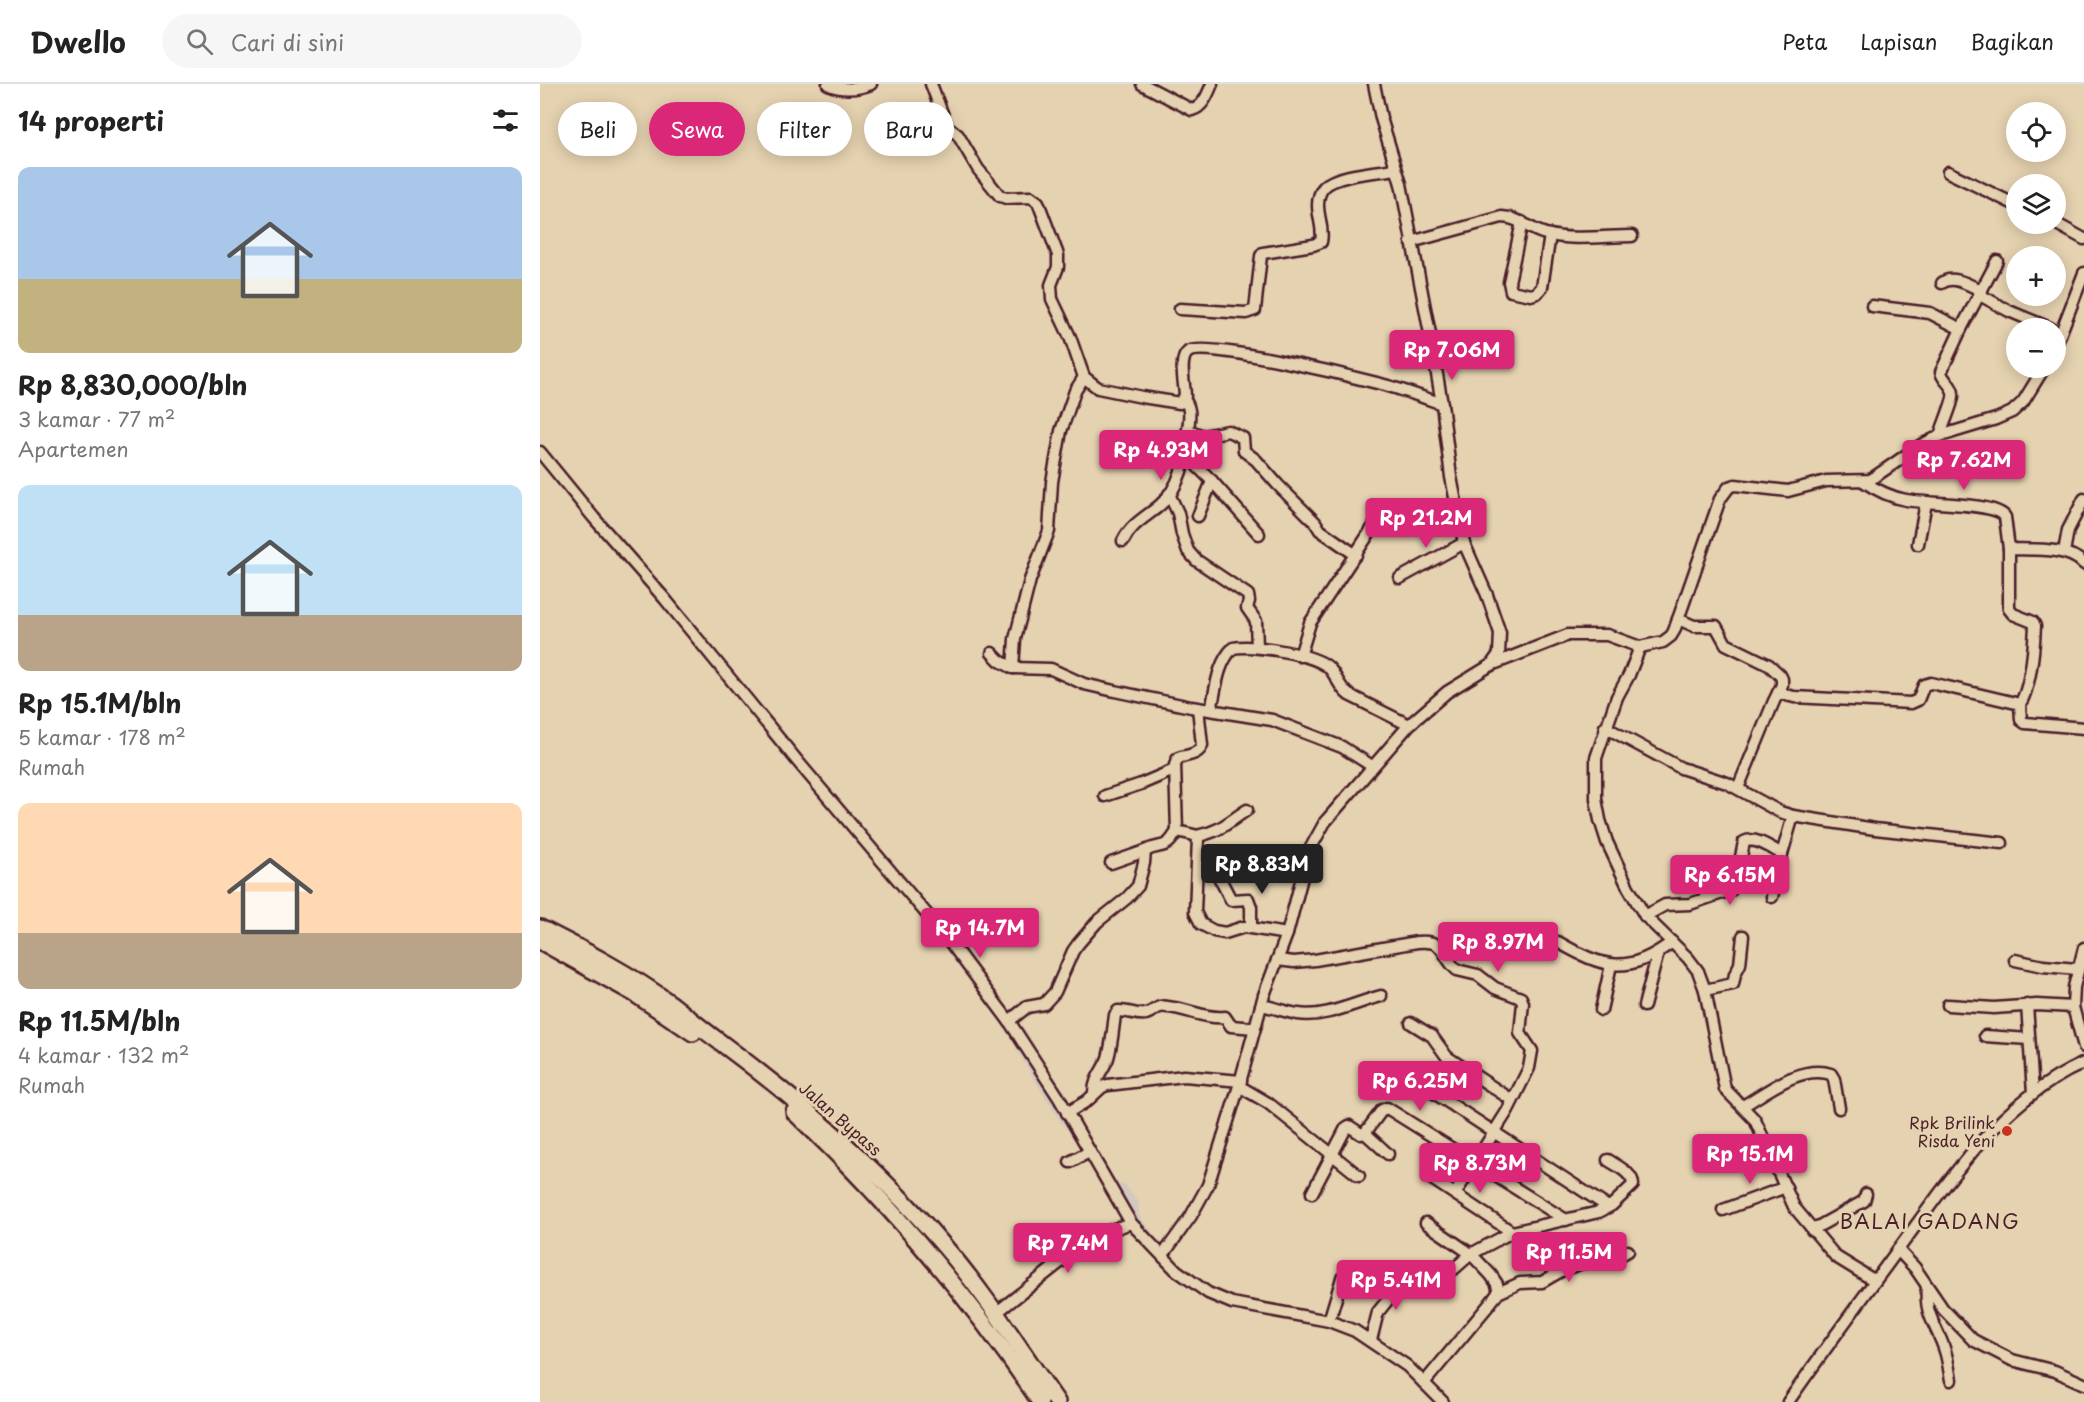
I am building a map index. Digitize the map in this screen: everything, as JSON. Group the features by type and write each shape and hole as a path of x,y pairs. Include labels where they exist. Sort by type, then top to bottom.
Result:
{"highway":[{"name":"Jalan Bypass","path":"540,928 670,1003 842,1139 897,1192 946,1248 996,1313 1057,1402"},
{"name":"Jalan Bypass","path":"540,940 635,994 675,1021 751,1076 795,1113 877,1195 919,1242 980,1317 1040,1402"}],"street":[{"path":"828,84 833,87 852,89 871,84"},
{"path":"931,84 947,126 958,135 978,170 1000,196 1006,198 1031,197 1038,202 1058,255 1058,267 1051,285 1052,299 1070,337 1084,377 1098,388 1142,398 1180,403 1185,393 1183,363 1185,355 1194,350 1221,350 1258,356 1381,384 1442,404"},
{"path":"1142,84 1196,110 1204,101 1212,84"},
{"path":"1374,84 1412,242 1442,404 1451,477 1464,543 1487,595 1500,633 1499,654 1491,665"},
{"path":"1180,309 1246,313 1255,310 1263,253 1321,242 1322,230 1318,206 1325,186 1337,179 1396,169"},
{"path":"1948,172 2006,200"},
{"path":"1412,242 1502,217 1517,219 1550,235 1632,236"},
{"path":"1522,222 1509,282 1511,291 1531,295 1540,290 1550,235"},
{"path":"2066,229 2084,239"},
{"path":"1940,436 1954,395 1941,372 1997,261"},
{"path":"2066,321 2079,302 2084,273"},
{"path":"1942,283 1947,279 1953,279 2026,318"},
{"path":"1872,306 1930,313 1961,329"},
{"path":"1013,668 1015,639 1030,580 1049,531 1052,482 1060,431 1075,391 1084,377"},
{"path":"1163,1255 1191,1216 1208,1185 1240,1083 1261,1005 1287,934 1301,877 1317,833 1409,725 1447,692 1491,665 1568,635 1607,635 1640,647 1663,642 1671,636 1720,499 1729,487 1740,484 1788,491 1826,481 1863,482 1876,477 1921,445 1940,436 2012,412 2023,402 2038,378"},
{"path":"1123,541 1139,519 1160,505 1180,475 1186,455 1190,415 1184,399"},
{"path":"1188,430 1203,436 1228,431 1243,438 1244,451 1256,460 1316,522 1320,530 1356,555"},
{"path":"540,452 906,888 1009,1021 1067,1113 1131,1223 1176,1270 1208,1293 1232,1303 1329,1322 1355,1331 1407,1366 1443,1402"},
{"path":"1186,455 1259,534"},
{"path":"1198,516 1212,481"},
{"path":"1863,482 1897,498 1926,503 1973,506 2000,511 2006,517 2009,609 2013,614 2033,622 2035,626 2028,681 2024,699 2020,704 2021,720 2025,723 2084,728"},
{"path":"1169,494 1178,513 1188,551 1196,560 1248,595 1247,608 1257,625 1257,647"},
{"path":"2064,552 2068,530 2084,499"},
{"path":"1918,544 1926,503"},
{"path":"1300,656 1310,623 1378,520"},
{"path":"1400,578 1464,543"},
{"path":"2008,549 2064,552 2074,555 2084,564"},
{"path":"1678,619 1694,626 1716,626 1726,644 1769,665 1782,679 1782,685 1738,788"},
{"path":"1211,710 1225,655 1233,648 1257,647 1313,658 1329,668 1342,690 1348,695 1409,725"},
{"path":"1640,647 1629,675 1617,696 1596,758 1596,799 1607,842 1645,916 1694,965 1705,990 1722,1080 1728,1094 1755,1120 1794,1207 1836,1257 1875,1281"},
{"path":"992,653 1000,661 1013,668 1051,669 1084,684 1198,708 1272,720 1342,747 1372,766"},
{"path":"1778,693 1794,697 1911,703 1917,700 1924,685 1931,683 2020,704"},
{"path":"1111,863 1166,846 1177,831 1174,770 1178,759 1201,749 1198,708"},
{"path":"1605,727 1681,768 1738,788 1780,812 1793,816 1875,829 2002,843"},
{"path":"1104,796 1174,770"},
{"path":"1177,831 1197,836 1214,833 1246,810"},
{"path":"1772,897 1793,816"},
{"path":"1197,836 1195,912 1197,919 1207,927 1224,933 1239,927 1251,927 1287,934"},
{"path":"1645,916 1665,905 1689,904 1731,890 1736,882 1746,840 1752,840 1782,854"},
{"path":"1009,1021 1027,1007 1044,1004 1054,992 1078,944 1097,922 1138,886 1145,851"},
{"path":"1228,867 1218,873 1220,879 1231,900 1248,899 1251,907 1251,927"},
{"path":"1705,990 1733,984 1740,963 1743,936"},
{"path":"1277,960 1306,961 1429,942 1437,944 1458,970 1478,975 1495,988 1516,995 1522,1000 1520,1031 1531,1047 1532,1055 1528,1068 1508,1110 1455,1194"},
{"path":"1558,942 1590,960 1611,965 1637,963 1658,953 1672,942"},
{"path":"2084,948 2074,987 2073,1006 2084,1047"},
{"path":"1644,1006 1658,953"},
{"path":"2015,960 2043,966 2078,969"},
{"path":"1601,1010 1611,965"},
{"path":"1261,1005 1295,1014 1318,1014 1335,1011 1380,996"},
{"path":"1948,1005 1994,1008 2027,1005 2073,1006"},
{"path":"2027,1005 2032,1093"},
{"path":"1094,1093 1096,1079 1109,1055 1115,1015 1118,1011 1144,1014 1156,1008 1169,1007 1208,1017 1226,1017 1230,1026 1254,1028"},
{"path":"1411,1023 1432,1036 1447,1057 1512,1100"},
{"path":"1985,1036 2029,1039"},
{"path":"1788,1402 1957,1169 1991,1131 2032,1093 2084,1063"},
{"path":"1743,1106 1793,1077 1806,1073 1826,1072 1834,1079 1839,1108"},
{"path":"1067,1113 1087,1101 1101,1087 1108,1085 1184,1076 1240,1083 1359,1176"},
{"path":"1428,1089 1608,1207"},
{"path":"1365,1133 1382,1110 1387,1108 1566,1220"},
{"path":"1312,1193 1347,1127 1361,1134 1365,1133 1388,1154"},
{"path":"1070,1162 1089,1152"},
{"path":"1454,1269 1471,1254 1512,1232 1599,1212 1612,1205 1633,1185 1633,1182 1631,1176 1608,1160"},
{"path":"1432,1179 1512,1232"},
{"path":"1723,1210 1786,1187"},
{"path":"1812,1230 1864,1201 1866,1194"},
{"path":"996,1313 1063,1260 1079,1241 1131,1223"},
{"path":"1426,1223 1471,1254 1497,1284 1498,1293"},
{"path":"1898,1250 1916,1268 1943,1309 1973,1340 2012,1360 2055,1371 2084,1384"},
{"path":"1424,1383 1498,1293 1520,1283 1542,1282 1563,1270 1597,1258 1619,1256 1628,1251"},
{"path":"1371,1340 1378,1312 1407,1276"},
{"path":"1329,1322 1342,1278"},
{"path":"1927,1286 1926,1300 1929,1314 1945,1351 1951,1380"}],"shaded area":[{"path":"1024,1027 1048,1069 1065,1091 1072,1112 1102,1164 1120,1185 1124,1183 1139,1203 1139,1215 1153,1234 1147,1244 1134,1236 1117,1206 1112,1204 1093,1165 1059,1119 1025,1064 1009,1035"}],"place":[{"name":"Rpk Brilink Risda Yeni","path":"2007,1131"}],"district":[{"name":"BALAI GADANG","path":"1930,1221"}]}
